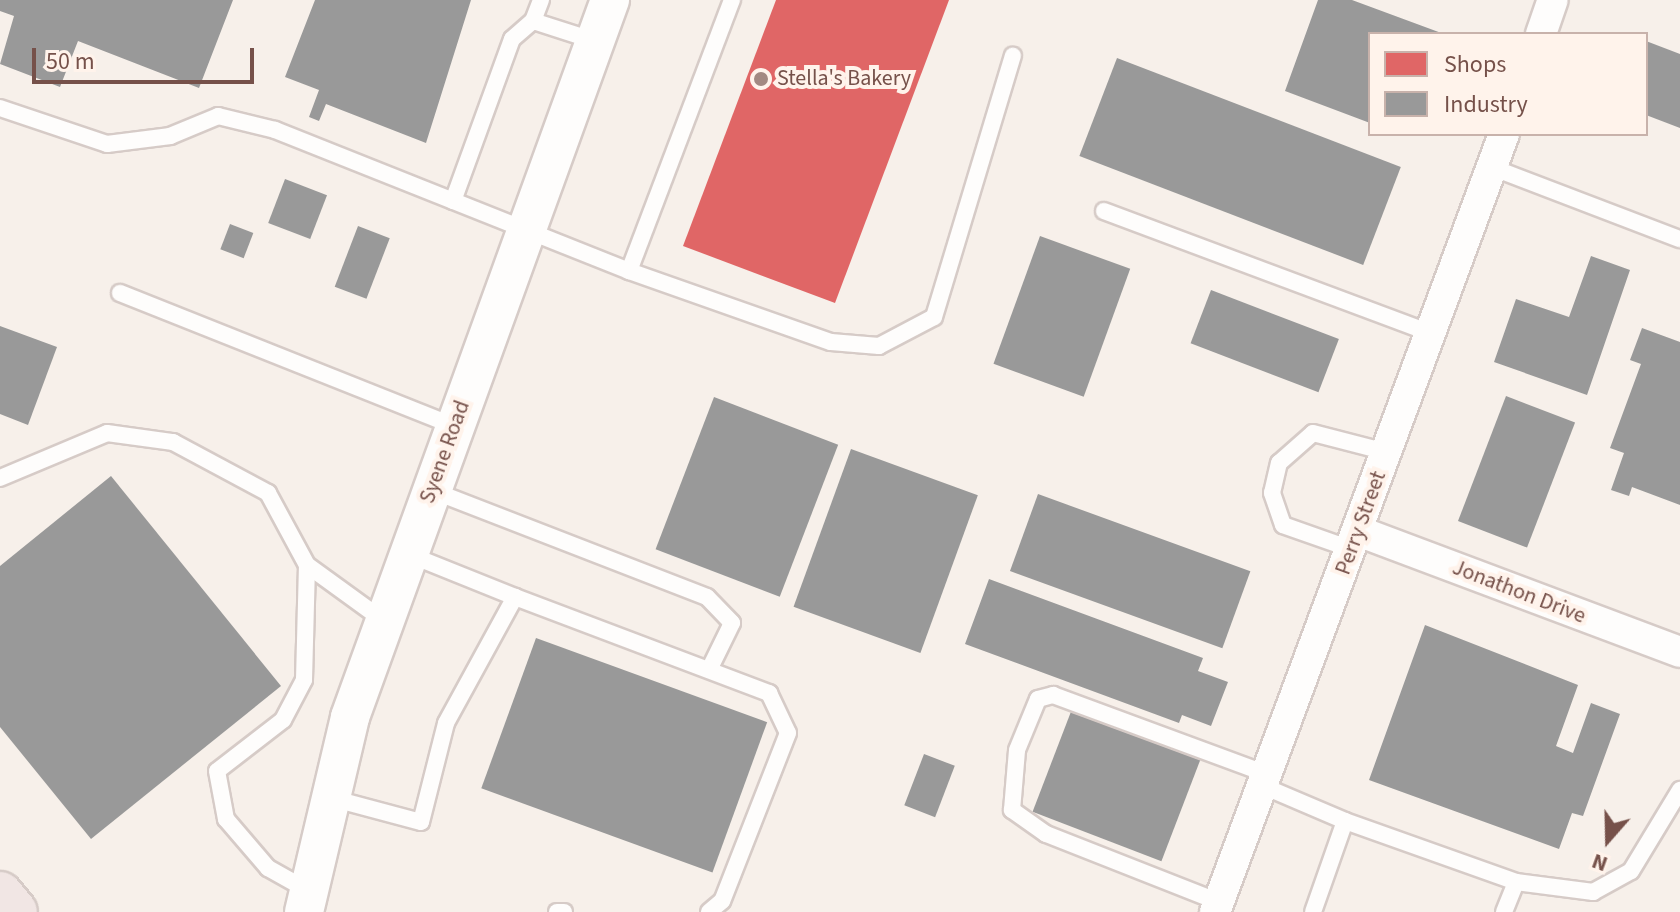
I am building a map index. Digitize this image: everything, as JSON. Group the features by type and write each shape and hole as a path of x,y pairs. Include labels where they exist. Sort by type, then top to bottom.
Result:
{"highway":[{"path":"0,894 15,912"}],"street":[{"name":"Syene Road","path":"305,901 328,797 384,621 610,0"},
{"path":"1542,32 1553,0"},
{"name":"Perry Street","path":"1217,907 1503,136"},
{"name":"Jonathon Drive","path":"1355,540 1679,649"}],"lane":[{"path":"453,201 512,39 533,21 541,0"},
{"path":"629,271 732,0"},
{"path":"533,21 595,41"},
{"path":"0,108 107,144 170,136 218,116 275,130 629,271 831,342 879,346 934,317 1013,56"},
{"path":"1491,167 1680,239"},
{"path":"1104,211 1431,333"},
{"path":"120,293 454,426"},
{"path":"0,478 107,433 173,442 268,493 307,565 384,621"},
{"path":"1355,540 1283,525 1272,493 1279,463 1313,433 1387,452"},
{"path":"431,490 707,597 732,623 709,670"},
{"path":"408,554 769,693 788,733 722,901 709,912"},
{"path":"305,901 268,868 226,819 217,771 283,720 304,680 307,565"},
{"path":"328,797 421,822 446,723 515,597"},
{"path":"1217,907 1046,834 1012,810 1017,750 1038,699 1053,695 1265,780 1345,821 1516,882 1593,892 1631,871 1680,790"},
{"path":"1313,912 1345,821"},
{"path":"1504,912 1516,882"},
{"path":"557,912 564,912"}],"building: Shops":[{"path":"776,0 949,0 835,303 683,246"}],"building: Industry":[{"path":"0,0 233,0 199,88 78,41 60,87 0,64 14,16 0,11"},
{"path":"315,0 471,0 426,143 326,104 319,121 309,117 319,90 285,77"},
{"path":"1318,0 1352,0 1439,32 1368,32 1368,122 1285,91"},
{"path":"1648,42 1680,54 1680,128 1648,116"},
{"path":"1117,58 1401,167 1363,265 1079,156"},
{"path":"285,179 327,195 310,239 268,223"},
{"path":"230,224 253,233 244,258 220,249"},
{"path":"358,226 390,238 366,299 335,287"},
{"path":"1040,236 1130,269 1084,397 993,364"},
{"path":"1591,256 1630,270 1587,395 1494,362 1516,299 1569,317"},
{"path":"1211,290 1339,339 1318,392 1191,343"},
{"path":"0,326 57,347 28,425 0,414"},
{"path":"1642,328 1680,342 1680,505 1632,487 1629,496 1611,490 1624,453 1610,448 1641,364 1630,360"},
{"path":"1506,396 1575,423 1527,548 1458,521"},
{"path":"714,397 838,445 780,597 656,549"},
{"path":"851,449 978,495 920,653 794,607"},
{"path":"111,476 281,686 91,839 0,727 0,566"},
{"path":"1038,494 1250,571 1222,648 1010,571"},
{"path":"989,579 1203,658 1198,671 1228,682 1211,726 1182,715 1179,723 965,644"},
{"path":"1425,625 1578,685 1556,746 1573,753 1591,703 1620,714 1583,816 1572,813 1559,849 1369,780"},
{"path":"536,638 767,722 712,872 481,788"},
{"path":"1072,709 1201,758 1161,861 1033,812"},
{"path":"924,754 955,766 935,817 904,805"}],"place":[{"name":"Stella's Bakery","path":"761,79"}]}
